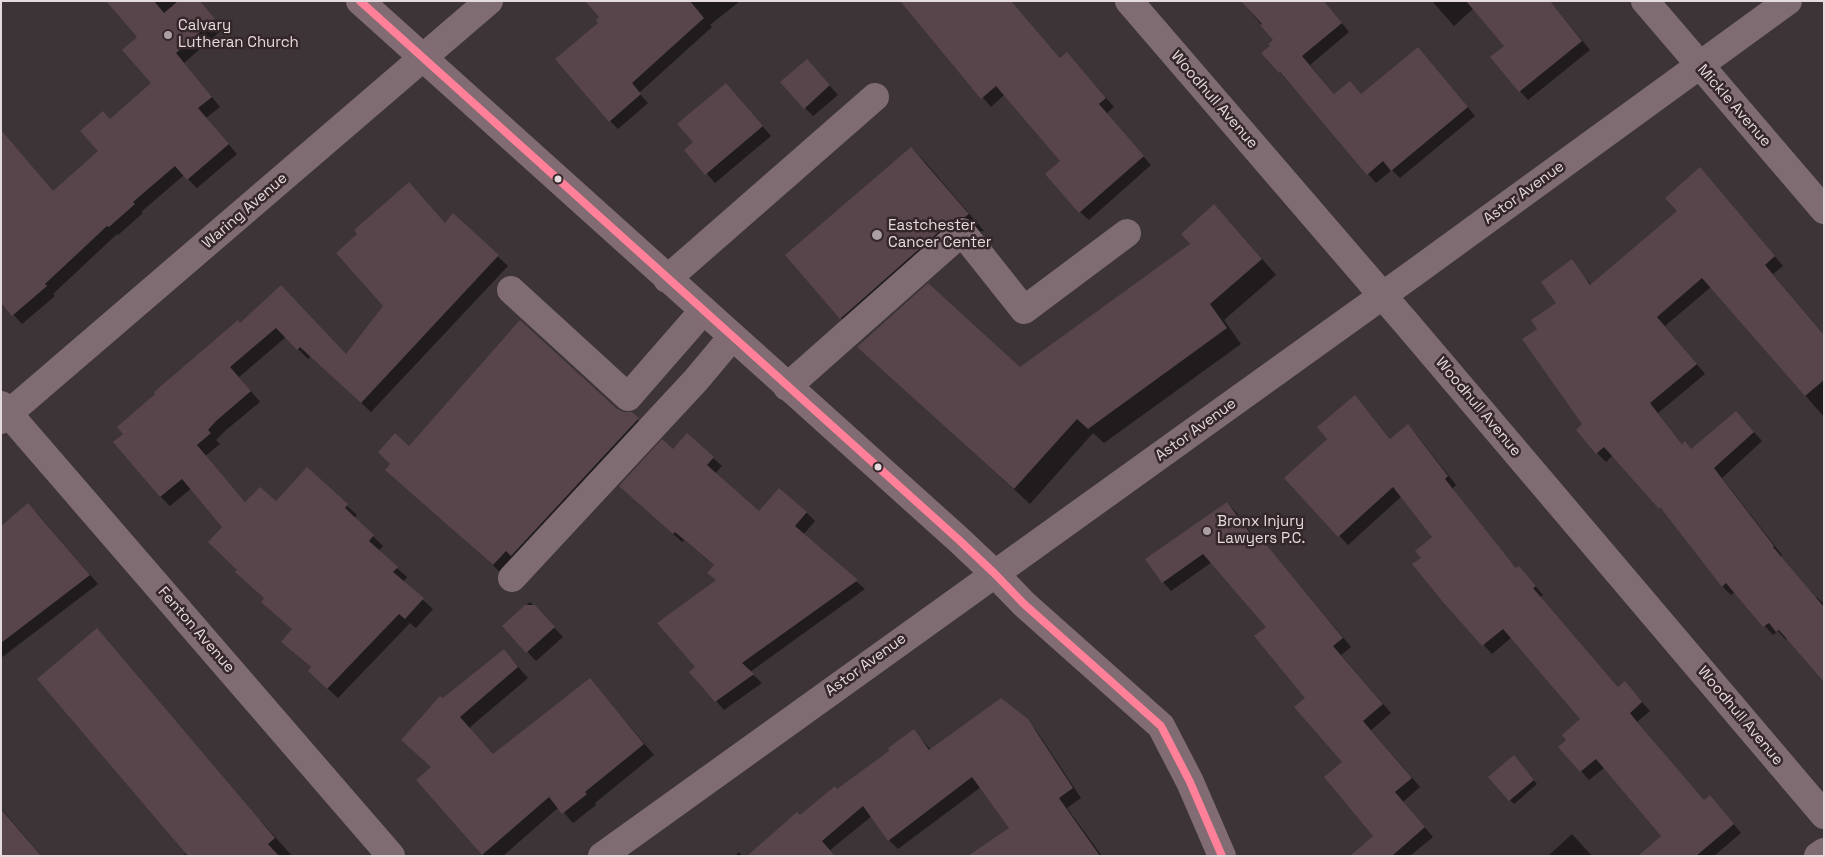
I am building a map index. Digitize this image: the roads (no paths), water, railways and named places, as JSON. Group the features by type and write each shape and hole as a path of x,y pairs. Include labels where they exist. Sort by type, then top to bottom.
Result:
{"main road":[{"path":"360,1 1161,726 1190,782 1222,856"}],"street":[{"name":"Waring Avenue","path":"4,413 488,1"},
{"name":"Woodhull Avenue","path":"1130,1 1824,814"},
{"name":"Mickle Avenue","path":"1644,1 1824,210"},
{"name":"Astor Avenue","path":"602,856 1788,1"},
{"path":"667,279 875,97"},
{"path":"788,387 962,232 1024,310 1128,233"},
{"path":"511,290 628,397 703,311"},
{"path":"512,578 696,380 732,337"},
{"name":"Fenton Avenue","path":"4,413 392,856"},
{"path":"1818,856 1824,852"}],"place":[{"name":"Calvary Lutheran Church","path":"168,35"},
{"name":"Eastchester Cancer Center","path":"877,235"},
{"name":"Bronx Injury Lawyers P.C.","path":"1207,531"}]}
